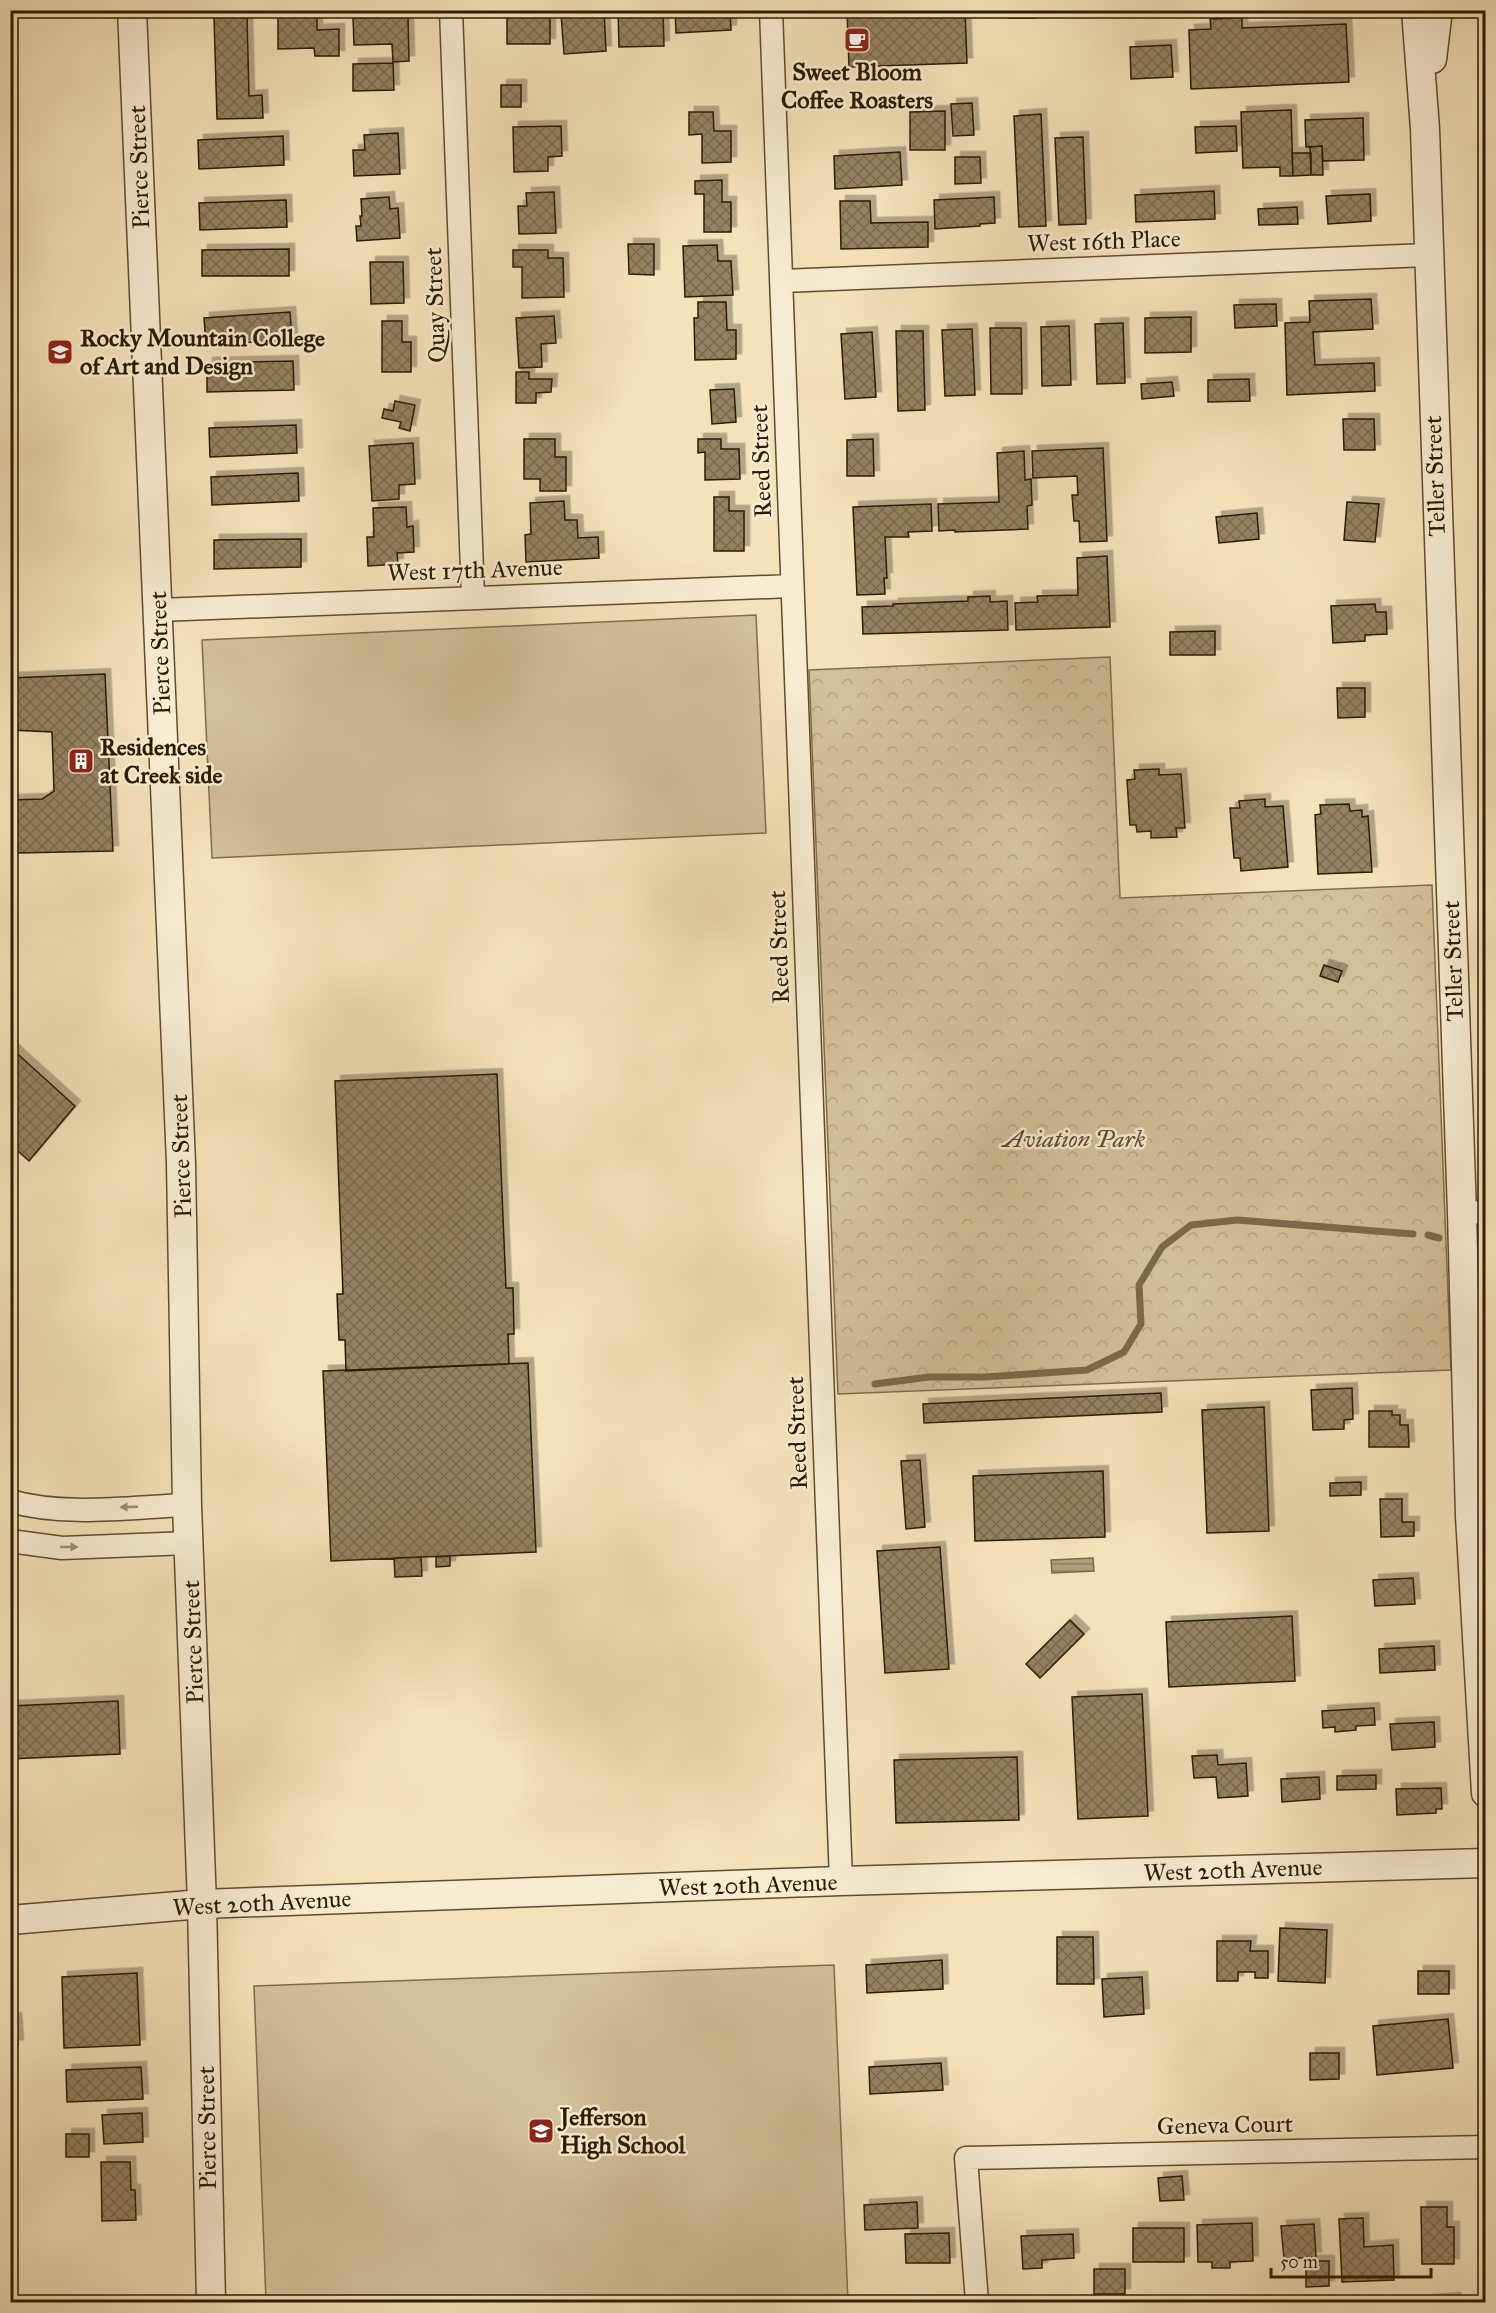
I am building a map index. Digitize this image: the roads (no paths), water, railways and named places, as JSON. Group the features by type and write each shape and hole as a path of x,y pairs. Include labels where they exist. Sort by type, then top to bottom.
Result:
{"street":[{"name":"Pierce Street","path":"132,10 182,1163 187,1505 202,1904 211,2302"},
{"name":"Quay Street","path":"451,10 473,597"},
{"name":"Reed Street","path":"771,10 841,1881"},
{"name":"Teller Street","path":"1416,10 1425,129 1428,255 1474,1212 1470,1516 1485,1793"},
{"name":"Teller Street","path":"1425,129 1438,10"},
{"name":"West 16th Place","path":"782,281 1428,255"},
{"name":"West 17th Avenue","path":"159,610 792,586"},
{"path":"10,1501 64,1509 187,1505"},
{"path":"10,1541 62,1548 189,1543"},
{"name":"West 20th Avenue","path":"10,1920 202,1904 841,1881 1485,1863"},
{"name":"Geneva Court","path":"977,2302 966,2158 1485,2147"}],"waterway":[{"path":"875,1384 929,1377 985,1377 1087,1370 1124,1352 1141,1324 1139,1285 1162,1247 1191,1225 1237,1220 1413,1234"},
{"path":"1428,1235 1439,1238"}],"place":[{"name":"Sweet Bloom Coffee Roasters","path":"857,40"},
{"name":"Rocky Mountain College of Art and Design","path":"60,352"},
{"name":"Residences at Creek side","path":"81,761"},
{"name":"Jefferson High School","path":"541,2131"}],"park label":[{"name":"Aviation Park","path":"1074,1139"}]}
